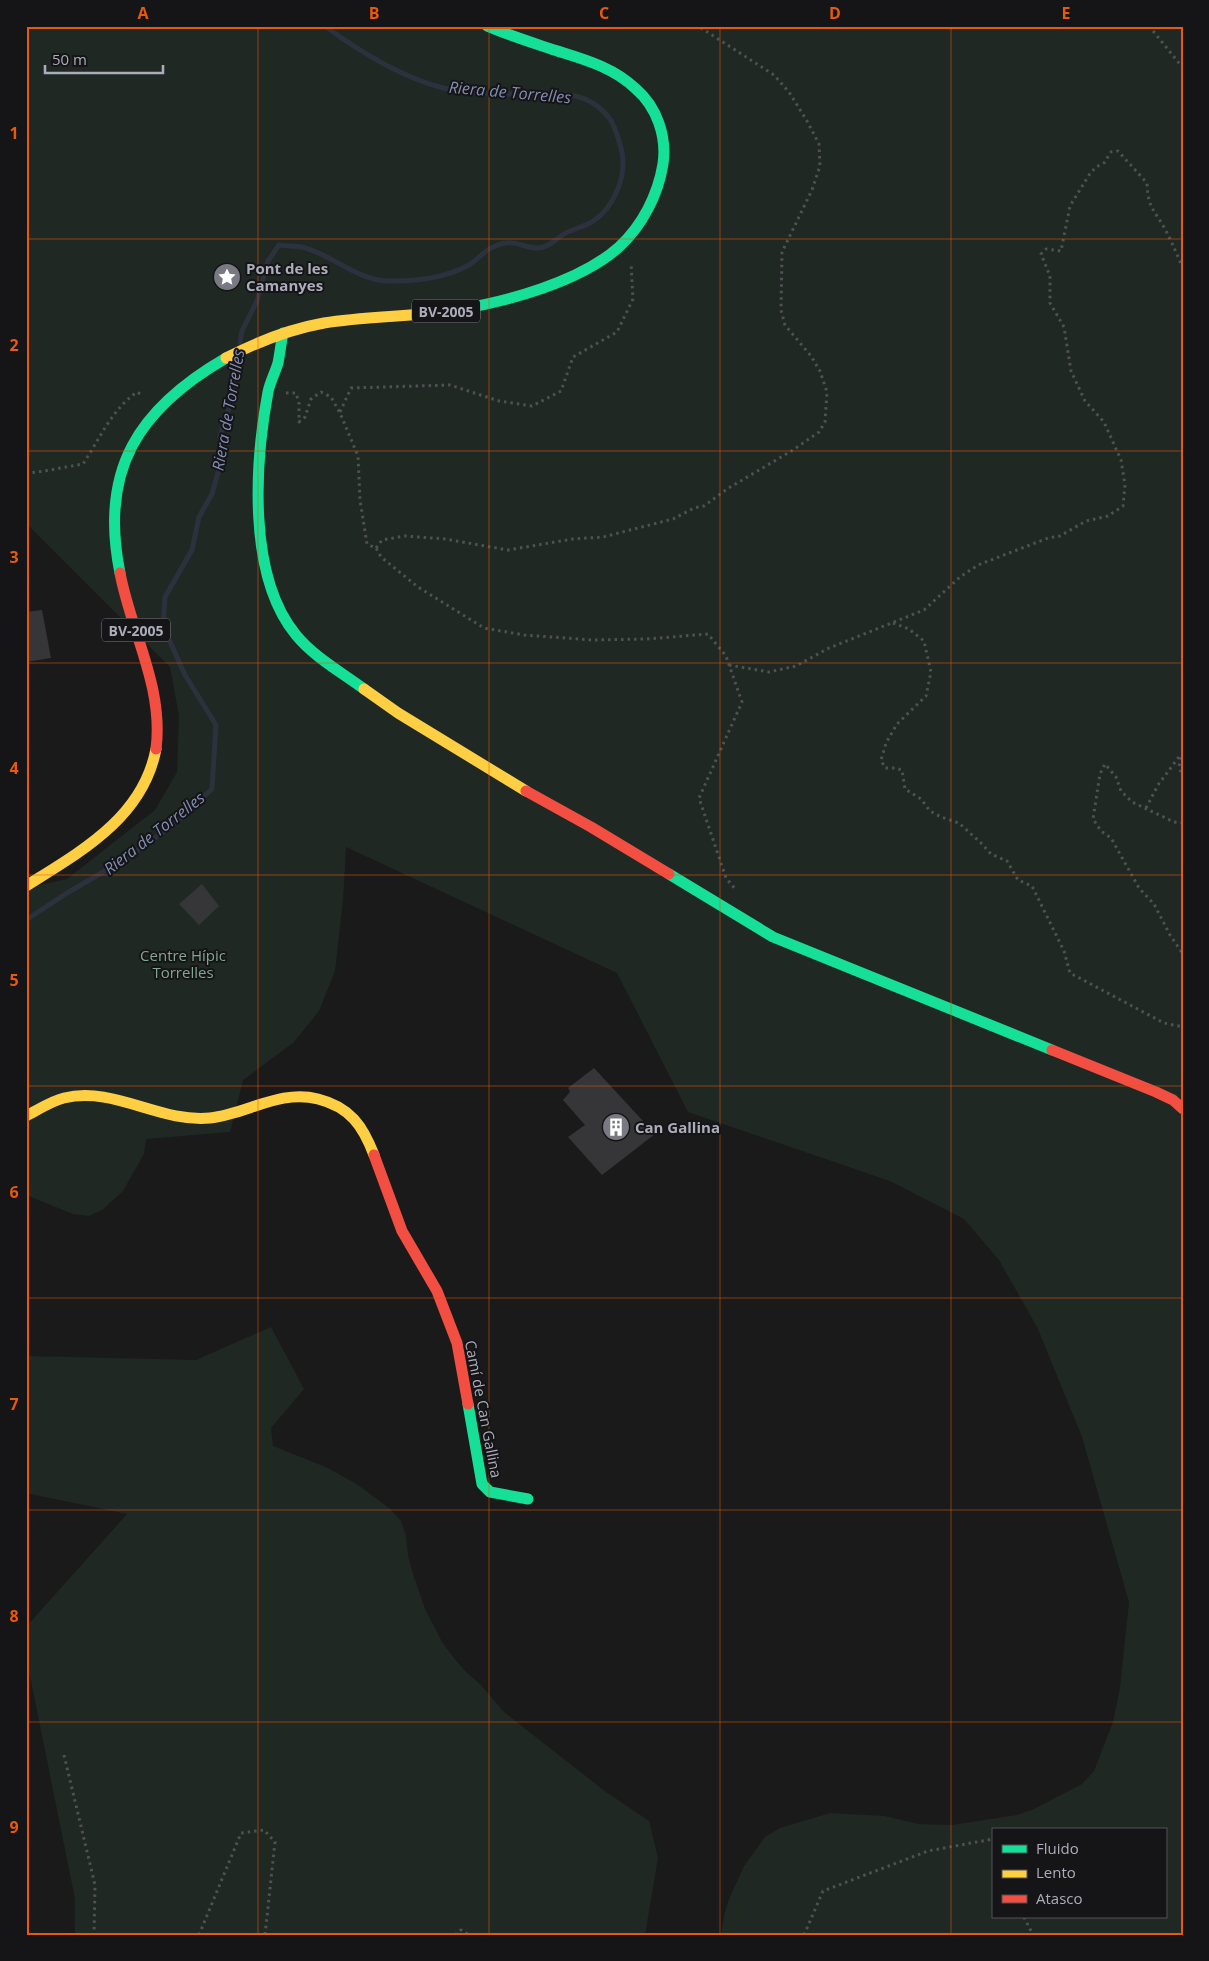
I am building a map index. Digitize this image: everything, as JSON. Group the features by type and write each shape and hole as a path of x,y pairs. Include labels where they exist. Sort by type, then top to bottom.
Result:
{"street":[{"name":"BV-2005","path":"26,886 96,839 113,825 125,813 136,797 153,762 158,729 156,708 150,676 121,586 112,535 113,510 123,462 139,433 160,406 186,385 222,361 283,333 319,324 450,311 504,300 548,288 577,273 622,245 639,223 654,197 662,169 664,150 662,126 648,102 629,82 610,69 487,26"},
{"path":"283,333 278,362 268,390 259,468 258,508 265,566 273,596 286,621 296,635 310,649 398,713 773,938 1156,1092 1172,1100 1183,1109"},
{"name":"Camí de Can Gallina","path":"26,1116 64,1098 94,1095 180,1117 224,1116 256,1104 291,1096 321,1099 346,1111 365,1132 402,1232 411,1250 429,1275 443,1305 457,1344 482,1484 490,1492 528,1499"}],"path":[{"path":"376,548 382,540 405,536 445,539 508,550 573,539 603,538 673,519 694,508 704,506 727,489 793,450 819,432 825,422 827,392 820,371 811,356 785,325 781,310 782,252 796,226 820,166 819,144 793,99 774,75 698,26"},
{"path":"1149,26 1183,68"},
{"path":"729,665 769,672 796,666 829,648 924,610 960,578 978,565 1048,538 1060,536 1086,521 1108,516 1123,506 1125,485 1121,460 1104,422 1085,401 1071,372 1064,327 1050,302 1050,276 1041,254 1046,249 1061,251 1070,206 1096,166 1104,163 1110,152 1118,151 1147,183 1148,199 1183,268"},
{"path":"340,413 351,388 450,385 498,401 532,406 561,390 573,357 617,332 633,299 629,236"},
{"path":"26,473 42,472 83,464 115,414 126,400 137,392 160,406"},
{"path":"284,393 296,393 298,422 305,417 310,399 321,392 331,397 340,413 358,456 360,500 367,544 376,548 380,557 418,587 484,628 524,635 592,640 647,639 708,634 726,656 742,702 699,798 726,878 738,893"},
{"path":"892,622 909,629 924,641 931,672 926,696 897,724 886,744 881,760 885,768 902,770 905,789 921,799 930,811 958,823 991,854 1006,861 1018,880 1032,886 1064,950 1070,973 1164,1023 1183,1027"},
{"path":"1182,752 1179,766 1183,777"},
{"path":"1146,808 1158,785 1182,752"},
{"path":"1183,823 1174,822 1132,802 1121,791 1116,777 1105,764 1100,774 1093,819 1100,831 1111,838 1140,888 1154,904 1170,935 1183,954"},
{"path":"64,1755 95,1885 94,1935"},
{"path":"199,1935 241,1833 264,1830 274,1842 264,1935"},
{"path":"804,1935 823,1891 928,1851 992,1838"},
{"path":"1024,1918 1033,1935"},
{"path":"454,1935 461,1930 470,1935"}],"green space":[{"name":"Centre Hípic Torrelles","path":"26,26 1183,26 1183,1935 721,1935 729,1899 744,1866 765,1837 780,1828 830,1813 885,1816 918,1824 952,1825 1017,1815 1034,1809 1082,1784 1094,1771 1113,1722 1120,1688 1129,1602 1082,1437 1038,1329 999,1260 964,1219 890,1181 688,1112 617,973 346,847 343,900 335,971 319,1011 293,1043 243,1080 230,1132 146,1139 144,1154 123,1191 102,1210 89,1216 73,1214 26,1195 26,888 67,879 155,810 177,772 179,716 170,667 26,523"},
{"path":"271,1327 304,1389 271,1428 273,1446 328,1468 358,1485 389,1508 401,1521 406,1536 413,1574 425,1609 442,1642 454,1658 504,1712 606,1792 649,1821 658,1858 645,1935 75,1935 75,1899 26,1656 26,1627 127,1514 26,1493 26,1356 196,1360"}],"building":[{"path":"42,610 51,658 26,662 26,612"},
{"path":"202,884 219,906 199,925 179,904"},
{"name":"Can Gallina","path":"594,1068 655,1134 602,1175 568,1137 585,1125 563,1100 570,1092 568,1088"}],"waterway":[{"name":"Riera de Torrelles","path":"240,342 242,331 257,301 268,261 279,245 302,247 314,251 369,278 403,281 433,278 452,273 469,265 500,244 512,243 532,248 542,248 564,234 589,224 607,208 618,189 621,179 623,158 617,133 608,116 591,102 571,95 547,93 500,94 443,88 381,63 325,26"},
{"name":"Riera de Torrelles","path":"26,920 67,893 127,858 170,827 212,789 216,725 185,675 163,626 165,597 192,550 199,517 212,494 224,451 220,436 233,396 235,365"}],"traffic: fast":[{"path":"455,310 497,302 542,289 603,259 619,247 642,220 653,198 663,164 663,143 659,123 650,105 627,81 596,64 487,26"},
{"path":"283,333 278,363 268,392 263,420 258,484 262,551 269,582 280,610 303,643 319,657 364,689"},
{"path":"120,573 115,536 115,503 121,473 132,446 148,421 169,399 195,378 226,358"},
{"path":"669,874 773,937 1052,1050"},
{"path":"468,1404 482,1484 490,1492 528,1499"}],"traffic: slow":[{"path":"226,358 274,337 324,323 455,310"},
{"path":"364,689 398,713 526,791"},
{"path":"26,886 87,846 123,814 138,795 149,773 156,749"},
{"path":"26,1116 59,1099 83,1096 119,1100 155,1111 191,1118 224,1116 277,1100 290,1097 304,1097 329,1103 347,1113 360,1127 374,1155"}],"traffic: jam":[{"path":"120,573 151,682 157,726 156,749"},
{"path":"526,791 669,874"},
{"path":"1052,1050 1156,1092 1173,1100 1183,1109"},
{"path":"374,1155 402,1231 437,1291 457,1343 468,1404"}],"place":[{"name":"Pont de les Camanyes","path":"227,277"},
{"name":"Can Gallina","path":"616,1127"}]}
